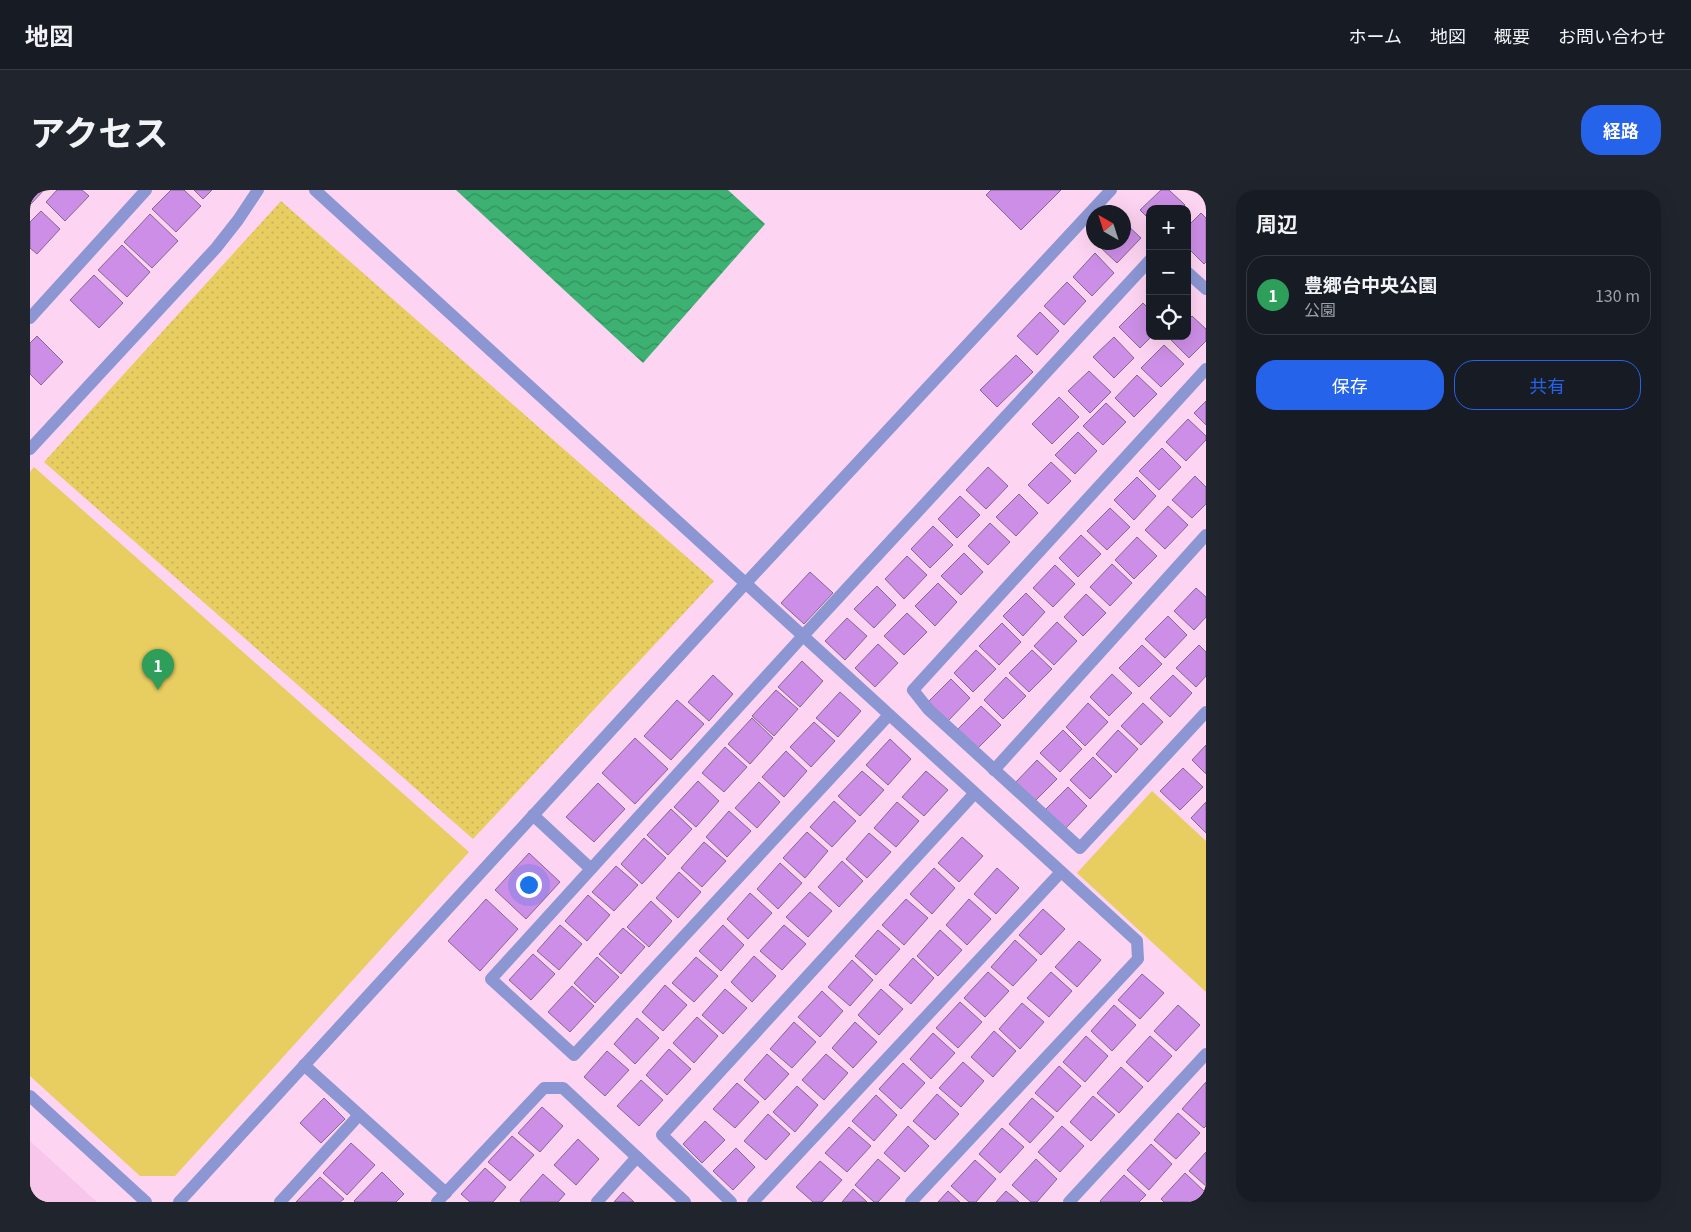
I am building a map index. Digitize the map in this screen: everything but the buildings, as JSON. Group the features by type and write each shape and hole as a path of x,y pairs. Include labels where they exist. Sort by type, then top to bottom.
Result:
{"street":[{"path":"30,318 146,190"},
{"path":"30,449 216,248 258,190"},
{"path":"315,190 888,716 1137,941 1138,959 911,1202"},
{"path":"179,1202 745,584 1111,190"},
{"path":"888,716 574,1055 491,979 802,637 1146,264"},
{"path":"1191,276 1206,289"},
{"path":"1206,369 912,690 928,710 1080,848 1206,712"},
{"path":"994,770 1206,535"},
{"path":"731,1202 662,1135 974,794"},
{"path":"533,815 591,869"},
{"path":"752,1202 1061,872"},
{"path":"1069,1202 1206,1054"},
{"path":"304,1065 359,1115 442,1197 544,1088 564,1088 685,1202"},
{"path":"30,1096 146,1202"},
{"path":"280,1202 359,1115"},
{"path":"597,1202 637,1157"}],"shaded area":[{"path":"281,201 714,581 473,839 44,462"},
{"path":"34,467 469,852 175,1176 140,1176 30,1076 30,472"},
{"path":"1152,791 1206,841 1206,992 1077,873"},
{"path":"30,1141 97,1202 30,1202"}],"water":[{"path":"456,190 728,190 765,224 643,363"}],"place":[{"name":"豊郷台中央公園","path":"158,690"}]}
